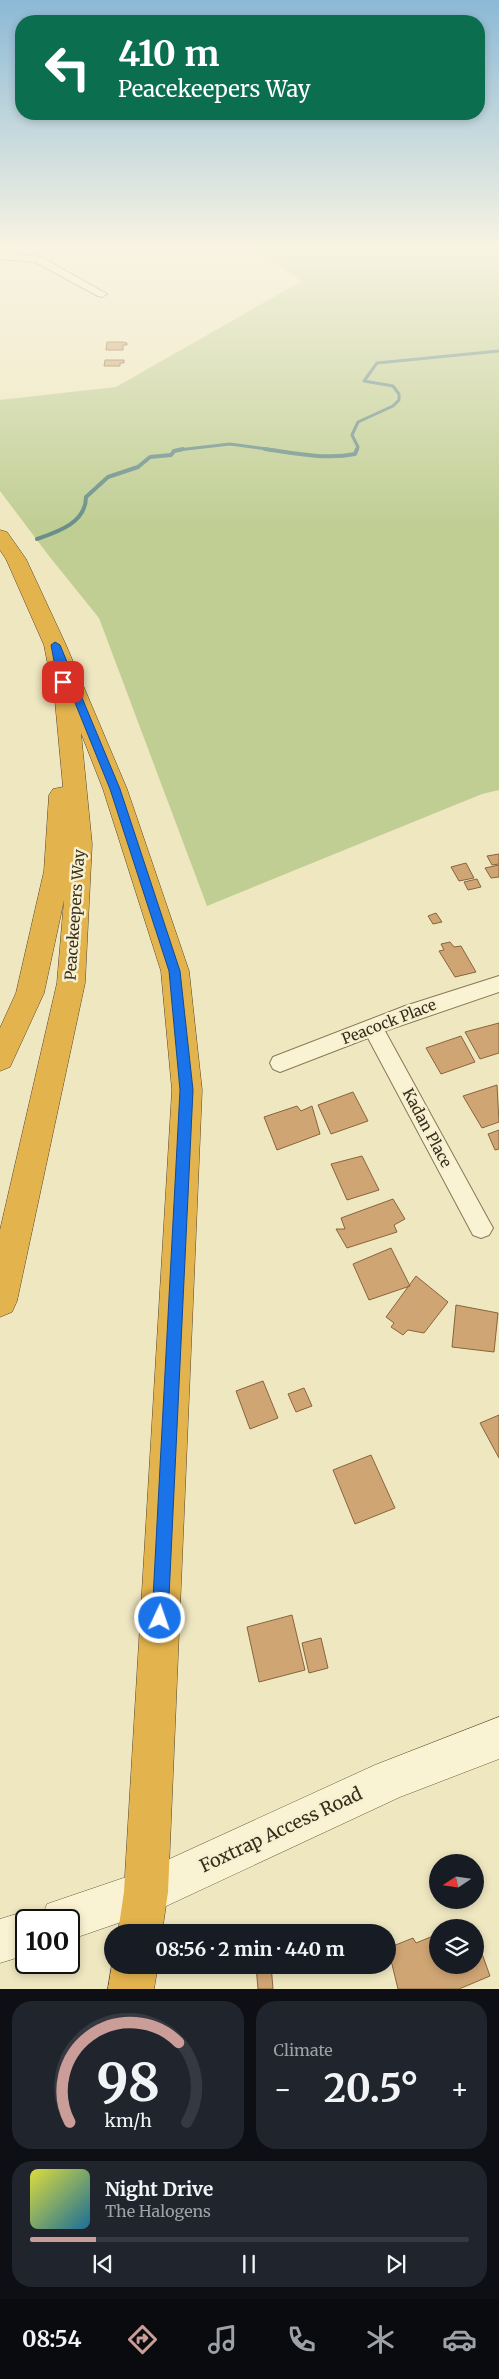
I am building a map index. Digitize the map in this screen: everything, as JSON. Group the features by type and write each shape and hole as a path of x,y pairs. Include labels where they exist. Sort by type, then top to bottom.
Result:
{"highway":[{"name":"Peacekeepers Way","path":"0,536 16,559 55,645 66,701 80,844 71,983 0,1301"},
{"path":"55,645 115,789 175,971 186,1090 143,1912"},
{"path":"0,1059 30,993 57,871 66,701"},
{"path":"131,1989 134,1974"}],"main road":[{"name":"Foxtrap Access Road","path":"80,1918 143,1912 390,1780 499,1738"},
{"path":"0,1942 15,1936"}],"street":[{"name":"Peacock Place","path":"280,1064 432,1004 498,988"},
{"name":"Kadan Place","path":"373,1028 480,1228"}],"green space":[{"path":"199,340 499,340 499,790 482,794 207,906 99,618 0,491 0,400 116,387"}],"building":[{"path":"107,342 123,342 127,343 127,345 123,345 123,350 106,350"},
{"path":"105,360 124,360 124,363 120,363 120,366 104,366"},
{"path":"499,854 499,864 492,865 487,856"},
{"path":"466,863 474,878 459,881 451,867"},
{"path":"499,865 499,877 491,878 485,868"},
{"path":"477,879 481,887 468,890 464,882"},
{"path":"436,913 442,922 433,924 428,916"},
{"path":"450,942 454,947 461,946 476,972 455,977 439,951 444,950 441,944"},
{"path":"499,1023 499,1053 480,1059 465,1032"},
{"path":"461,1036 475,1062 441,1074 426,1048"},
{"path":"497,1085 499,1122 482,1128 463,1096"},
{"path":"353,1092 368,1121 331,1134 318,1105"},
{"path":"297,1106 301,1111 312,1106 320,1134 277,1150 264,1117"},
{"path":"499,1130 499,1149 495,1150 488,1134"},
{"path":"362,1156 379,1190 347,1200 331,1164"},
{"path":"393,1199 405,1219 394,1225 397,1232 347,1248 336,1229 345,1229 341,1218"},
{"path":"391,1248 410,1286 369,1300 353,1264"},
{"path":"416,1276 448,1302 424,1333 408,1330 403,1335 391,1327 394,1323 386,1317"},
{"path":"456,1305 498,1313 494,1352 452,1347"},
{"path":"263,1381 278,1418 250,1429 236,1391"},
{"path":"304,1388 312,1406 296,1412 288,1394"},
{"path":"499,1415 499,1458 480,1423"},
{"path":"371,1455 395,1508 355,1524 333,1470"},
{"path":"292,1615 305,1670 259,1682 247,1627"},
{"path":"321,1638 328,1668 309,1673 302,1643"},
{"path":"413,1938 416,1943 429,1938 429,1974 484,1974 484,1959 490,1976 459,1989 398,1989 394,1974 396,1974 396,1945"},
{"path":"257,1974 272,1974 273,1989 258,1989"}],"waterway":[{"path":"357,450 358,447 352,435 358,422 393,406 399,400 399,394 393,386 364,381 377,363 499,351"},
{"path":"179,450 230,444 274,450"},
{"path":"179,450 183,449"},
{"path":"265,449 333,456 355,454 357,449"},
{"path":"37,539 53,533 76,520 85,506 86,497 108,477 138,467 150,457 171,455 174,451 179,450"}],"route":[{"path":"63,682 55,645 115,789 175,971 186,1090 160,1618"}]}
